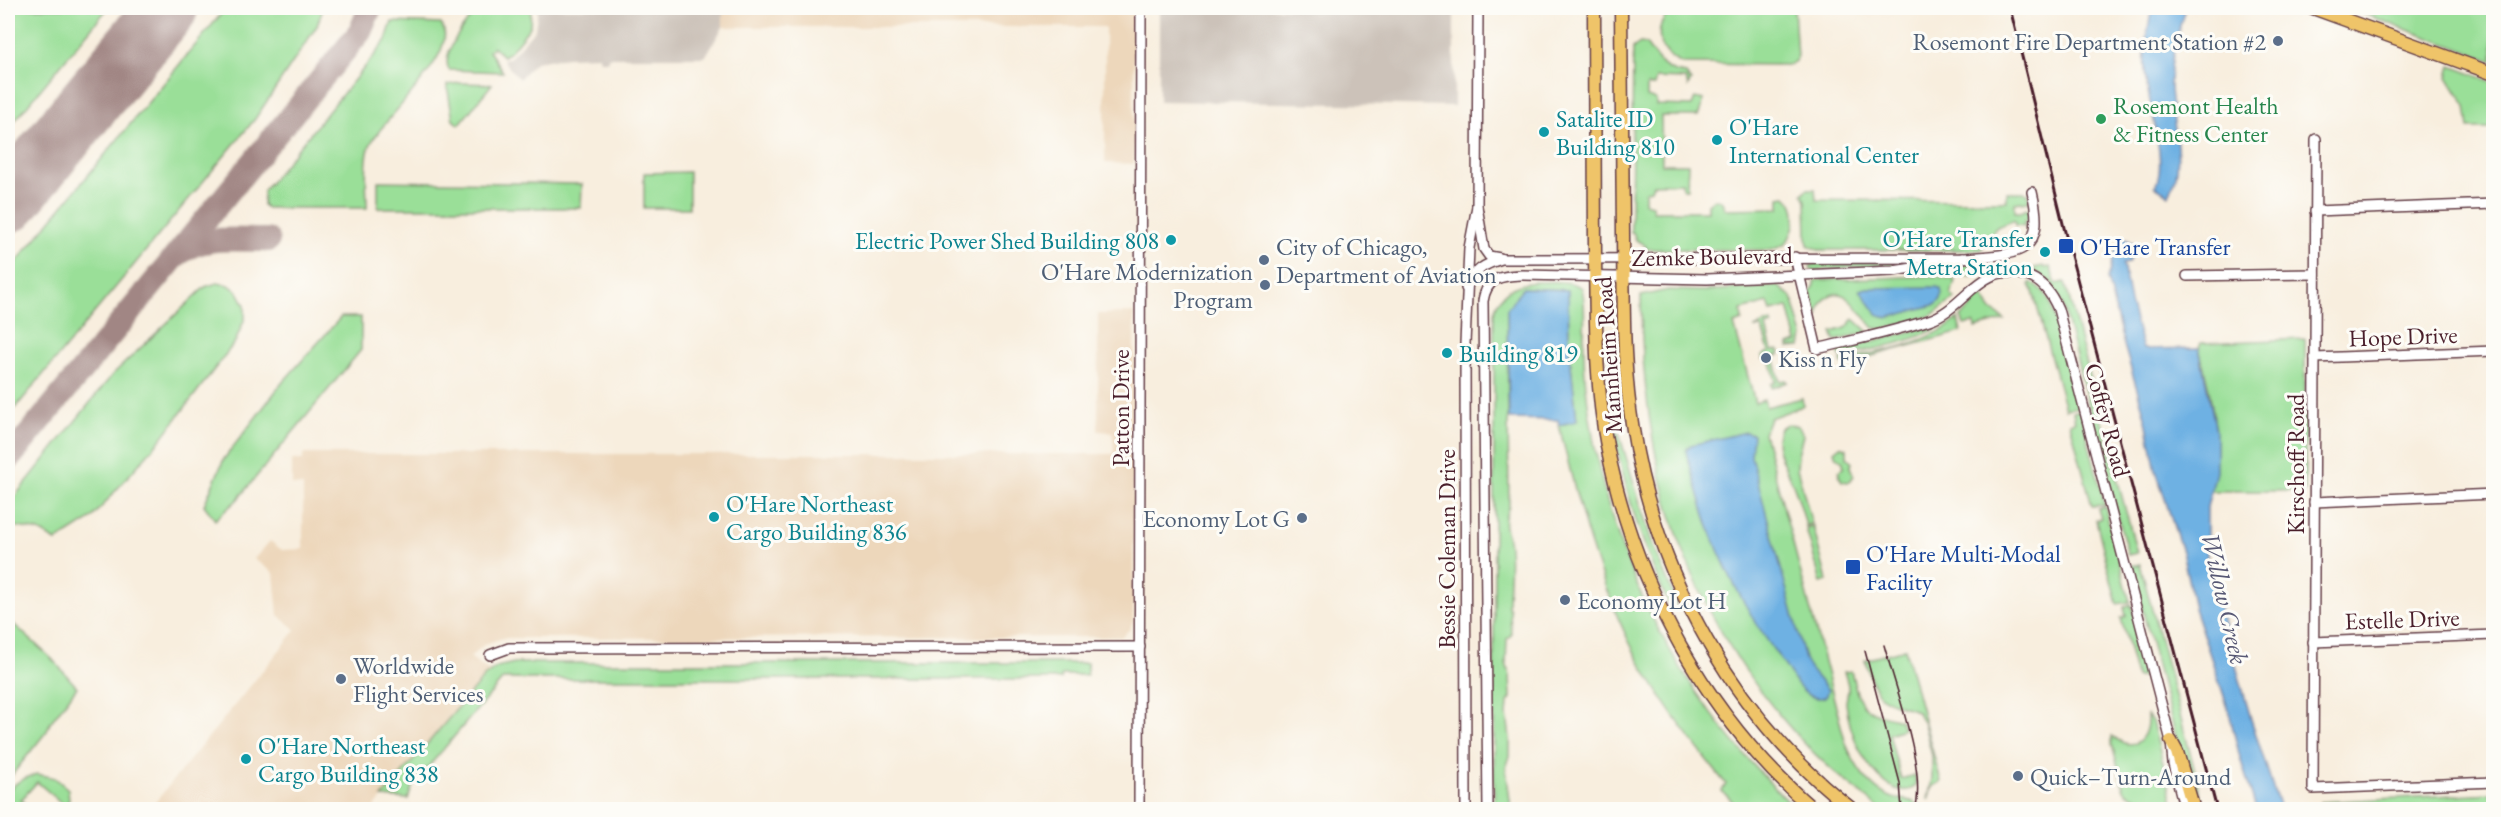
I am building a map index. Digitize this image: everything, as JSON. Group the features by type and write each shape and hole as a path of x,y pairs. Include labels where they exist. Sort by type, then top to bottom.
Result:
{"main road":[{"name":"Mannheim Road","path":"1594,8 1597,357 1607,446 1621,504 1647,577 1681,646 1714,699 1753,748 1814,810"},
{"name":"Mannheim Road","path":"1621,8 1625,362 1633,431 1655,526 1685,600 1725,670 1754,711 1808,769 1853,810"},
{"path":"2313,8 2493,74"},
{"path":"2172,741 2194,810"}],"street":[{"name":"Patton Drive","path":"1139,810 1141,8"},
{"path":"1478,8 1477,206 1485,249 1489,256 1502,258"},
{"name":"Kirschoff Road","path":"2316,139 2313,789 2493,782"},
{"name":"Zemke Boulevard","path":"1466,288 1473,275 1483,264 1502,258 1962,258 2006,254 2021,249 2032,241 2038,224 2032,192"},
{"path":"2315,211 2493,204"},
{"name":"Bessie Coleman Drive","path":"1466,810 1466,288 1469,248 1477,206"},
{"path":"1795,257 1798,274"},
{"name":"Zemke Boulevard","path":"1485,380 1483,301 1490,283 1506,276 1707,279 1893,271 1946,263 1962,258"},
{"name":"Coffey Road","path":"1798,274 1817,349 1930,320 1957,303 1980,282 1998,273 2006,271 2026,275 2044,285 2058,309 2172,741 2173,764 2185,810"},
{"path":"2187,276 2315,274"},
{"name":"Hope Drive","path":"2315,358 2493,351"},
{"name":"Bessie Coleman Drive","path":"1485,380 1488,810"},
{"path":"1465,467 1486,467"},
{"path":"2314,502 2493,494"},
{"name":"Estelle Drive","path":"2313,642 2493,634"},
{"path":"490,655 509,648 1140,647"}],"shaded area":[{"path":"538,8 723,8 723,27 705,57 608,57 608,61 600,61 599,56 567,57 535,62 519,79 503,60 511,57 535,29"},
{"path":"723,8 1134,8 1134,164 1105,163 1105,27 723,27"},
{"path":"1159,8 1454,8 1454,106 1159,101"},
{"path":"1134,313 1133,621 1129,630 1121,637 503,638 485,644 470,657 490,672 373,809 149,810 296,630 278,615 274,573 254,559 270,541 282,550 303,549 303,486 292,485 292,460 303,460 303,454 1114,454 1113,432 1098,431 1098,314"}],"green space":[{"path":"8,8 108,8 8,129"},
{"path":"226,8 323,8 317,26 255,119 8,417 8,272"},
{"path":"395,8 455,8 430,15 395,13"},
{"path":"480,8 531,8 530,27 510,52 503,56 493,47 489,51 503,72 449,70 447,63 451,46 468,20"},
{"path":"1677,8 1794,8 1797,58 1789,65 1682,64 1666,53 1660,37 1663,21"},
{"path":"2347,8 2493,8 2493,61"},
{"path":"392,22 441,24 445,37 440,52 430,69 387,121 369,148 366,170 367,208 266,208 263,205 263,191 386,40"},
{"path":"1640,43 1646,44 1667,68 1686,74 1691,81 1688,86 1686,79 1656,78 1654,86 1647,86 1647,97 1656,100 1656,105 1692,106 1695,98 1704,100 1698,116 1661,116 1662,164 1688,164 1687,189 1683,189 1682,183 1653,184 1651,189 1645,192 1645,203 1652,205 1653,211 1708,211 1708,204 1713,200 1721,200 1725,209 1780,208 1780,197 1786,196 1794,207 1795,219 1786,244 1772,250 1645,249 1646,246 1636,240 1631,232 1633,48"},
{"path":"2451,66 2493,82 2493,130 2469,128 2466,106 2448,77"},
{"path":"492,84 459,125 453,120 447,85"},
{"path":"689,172 689,208 644,208 644,173"},
{"path":"378,181 582,184 581,208 378,208"},
{"path":"1807,189 1815,189 1816,200 2007,201 2007,192 2024,192 2028,194 2029,201 2015,203 2015,212 2027,209 2031,211 2031,220 2024,220 2025,226 2015,225 2015,220 1997,227 1985,241 1979,242 1979,245 1984,246 1980,250 1818,250 1808,245 1807,240 1806,201 1803,194"},
{"path":"1819,262 1915,263 1814,270 1810,268 1811,265"},
{"path":"1976,263 1986,266 1981,269 1980,266 1969,268 1970,274 1974,274 1969,277 1954,270 1940,268"},
{"path":"2044,266 2045,268 2050,267 2056,284 2065,282 2137,553 2128,555 2062,303 2050,282 2033,271 2034,268"},
{"path":"1936,276 1955,280 1951,295 1955,299 1930,316 1883,329 1874,328 1851,300 1842,295 1827,297 1823,301 1818,317 1810,292 1814,287 1814,281 1817,280"},
{"path":"1535,282 1566,282 1582,288 1586,388 1602,479 1617,533 1637,584 1661,634 1689,681 1721,726 1757,769 1796,809 1740,809 1722,791 1726,784 1678,723 1637,657 1611,601 1590,544 1559,425 1577,421 1569,346 1568,290 1523,288 1507,309 1509,507 1505,524 1510,555 1508,606 1511,635 1507,639 1506,663 1510,676 1511,698 1508,702 1507,715 1510,756 1506,768 1511,809 1494,810 1494,313 1496,306 1508,290"},
{"path":"2031,282 2044,292 2051,304 2079,407 2065,409 2032,288 2029,285"},
{"path":"217,283 229,285 238,292 245,305 245,318 235,342 161,439 91,519 56,541 39,531 8,525 8,505 113,374 205,287"},
{"path":"1778,286 1792,297 1803,336 1801,347 1789,348 1789,345 1797,342 1788,307 1771,311 1768,303 1741,310 1742,321 1734,324 1755,403 1764,400 1766,407 1802,398 1803,405 1800,407 1770,418 1764,433 1845,741 1857,767 1876,789 1893,798 1912,801 1921,809 1890,811 1876,806 1812,751 1763,695 1729,645 1700,592 1678,537 1661,480 1650,421 1643,359 1641,296 1668,290 1705,291"},
{"path":"1978,291 1992,310 2005,320 1975,328 1974,323 1964,325 1961,317 1973,306 1968,299"},
{"path":"1962,304 1965,308 1952,319 1922,335 1840,357 1838,350 1928,327 1945,318"},
{"path":"341,317 361,317 361,350 237,500 215,520 204,505 224,459 282,383"},
{"path":"1854,319 1868,332 1835,341 1832,332 1846,328"},
{"path":"1958,319 1961,332 1842,364 1841,360 1917,341 1946,328"},
{"path":"1771,322 1772,325 1766,327 1772,351 1780,352 1774,357 1780,381 1788,382 1772,388 1771,384 1776,382 1770,358 1763,359 1762,356 1769,352 1762,328 1754,328"},
{"path":"2305,339 2305,491 2211,491 2216,437 2208,383 2199,348 2201,343"},
{"path":"2080,410 2105,505 2092,506 2070,423 2075,421 2073,412"},
{"path":"1614,417 1653,546 1677,604 1670,607 1650,561 1627,491 1611,418"},
{"path":"1787,424 1798,426 1803,435 1797,468 1812,524 1806,526 1796,492 1778,448 1780,428"},
{"path":"1840,446 1847,449 1847,457 1852,462 1850,467 1854,476 1848,482 1842,481 1839,476 1839,471 1844,467 1842,460 1836,457 1834,451"},
{"path":"2105,507 2130,602 2117,604 2096,520 2101,518 2098,509"},
{"path":"1813,526 1827,581 1821,583 1806,528"},
{"path":"2140,564 2205,809 2198,809 2187,779 2131,566"},
{"path":"2131,604 2151,682 2144,677 2136,677 2121,618 2126,616 2124,607"},
{"path":"8,619 52,659 77,687 50,723 47,731 8,780"},
{"path":"1905,649 1941,782 1932,787 1928,800 1932,778 1932,756 1924,724 1917,711 1887,700 1876,691 1865,660"},
{"path":"514,663 1087,663 1087,675 1062,675 1061,679 503,679 413,785 408,799 382,797 484,677 497,667"},
{"path":"1851,671 1857,694 1865,706 1877,714 1900,720 1903,729 1889,734 1901,779 1915,775 1916,786 1913,788 1901,790 1887,784 1878,777 1864,758 1850,725 1846,703 1848,686 1844,672"},
{"path":"2147,715 2152,721 2175,809 2157,806 2124,790 2112,736 2124,743 2136,743 2145,731"},
{"path":"37,774 55,778 68,789 69,800 65,806 37,782 21,800 31,809 12,807 8,809 7,796 12,787"},
{"path":"2493,793 2493,809 2321,809 2320,802"}],"water":[{"path":"2152,8 2185,8 2170,75 2178,155 2177,169 2169,195 2155,186 2159,175 2159,147 2145,64 2146,40"},
{"path":"2124,238 2138,246 2128,263 2123,264 2130,303 2143,349 2199,348 2216,430 2216,472 2207,507 2207,563 2251,719 2280,809 2256,809 2228,708 2194,608 2183,555 2156,471 2146,420 2107,279 2116,249"},
{"path":"1937,287 1941,289 1942,296 1937,304 1887,318 1877,314 1860,290 1867,288"},
{"path":"1523,288 1568,290 1569,346 1577,421 1559,425 1558,420 1509,419 1507,309"},
{"path":"1746,432 1753,434 1751,456 1805,659 1810,669 1828,690 1825,697 1811,696 1800,688 1743,602 1712,535 1687,456 1686,450 1691,445"}],"taxiway":[{"path":"8,460 360,32 370,8"},
{"path":"180,253 200,243 211,241 268,240"}],"runway":[{"path":"8,202 167,8"}],"tram line":[{"path":"1884,645 1913,751 1918,793 1915,810"},
{"path":"1865,651 1900,783 1902,810"}],"railway":[{"path":"2010,8 2069,248 2217,810"}],"place":[{"name":"Rosemont Fire Department Station #2","path":"2278,41"},
{"name":"Rosemont Health & Fitness Center","path":"2101,119"},
{"name":"Satalite ID Building 810","path":"1544,132"},
{"name":"O'Hare International Center","path":"1717,140"},
{"name":"Electric Power Shed Building 808","path":"1171,240"},
{"name":"O'Hare Transfer","path":"2066,246"},
{"name":"O'Hare Transfer Metra Station","path":"2045,252"},
{"name":"City of Chicago, Department of Aviation","path":"1264,260"},
{"name":"O'Hare Modernization Program","path":"1265,285"},
{"name":"Building 819","path":"1447,353"},
{"name":"Kiss n Fly","path":"1766,358"},
{"name":"O'Hare Northeast Cargo Building 836","path":"714,517"},
{"name":"Economy Lot G","path":"1302,518"},
{"name":"O'Hare Multi-Modal Facility","path":"1853,567"},
{"name":"Economy Lot H","path":"1565,600"},
{"name":"Worldwide Flight Services","path":"341,679"},
{"name":"O'Hare Northeast Cargo Building 838","path":"246,759"},
{"name":"Quick–Turn-Around","path":"2018,776"}],"water label":[{"name":"Willow Creek","path":"2225,598"}]}
